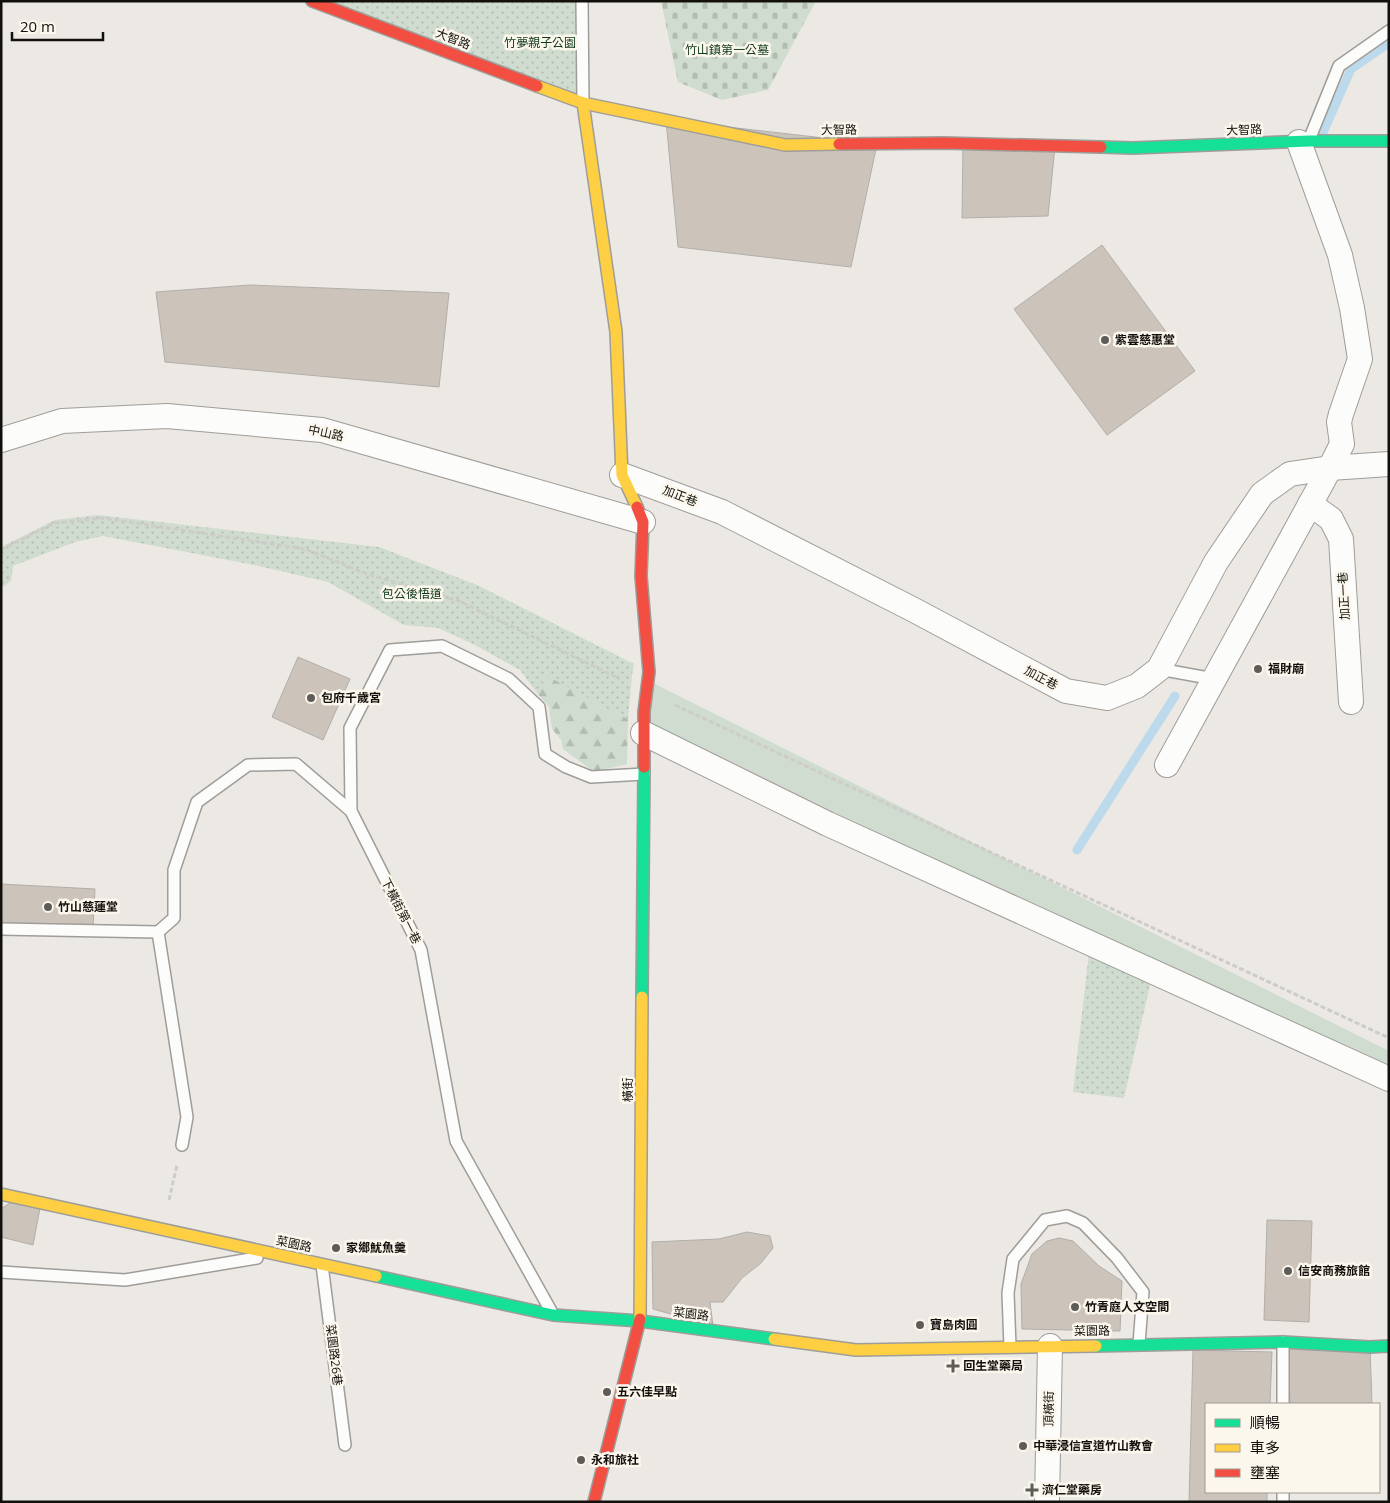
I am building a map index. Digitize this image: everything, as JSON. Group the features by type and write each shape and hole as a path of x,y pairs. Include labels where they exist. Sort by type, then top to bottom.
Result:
{"street":[{"name":"大智路","path":"312,1 583,103 785,145 944,143 1133,148 1389,141"},
{"path":"583,103 616,332 622,475 643,522"},
{"path":"1167,765 1342,444 1339,422 1360,359 1352,308 1340,255 1304,142"},
{"name":"中山路","path":"1,440 62,421 167,416 322,430 643,522"},
{"name":"加正巷","path":"622,475 722,512 914,610 1066,691 1107,698 1137,686 1159,669 1216,562 1262,494 1290,474 1330,468 1389,464"},
{"name":"加正一巷","path":"1310,504 1331,519 1341,539 1351,702"},
{"name":"橫街","path":"594,1502 640,1321 643,733 649,672 641,576 643,522"},
{"path":"643,733 828,824 1389,1079"},
{"name":"菜園路","path":"1,1194 553,1315 640,1321 856,1350 1283,1342 1370,1347 1389,1346"},
{"name":"頂橫街","path":"1047,1502 1050,1346"}],"lane":[{"path":"582,1 583,103"},
{"path":"1304,142 1339,66 1389,32"},
{"path":"351,812 350,728 390,650 442,646 509,679 539,707 545,754 566,767 591,777 644,774"},
{"path":"1159,669 1214,679"},
{"name":"下橫街第一巷","path":"158,932 174,918 174,870 197,802 248,766 296,764 351,812 421,950 456,1141 553,1315"},
{"path":"1,929 158,932 188,1117 182,1145"},
{"path":"1010,1347 1008,1293 1014,1259 1045,1220 1067,1216 1083,1222 1117,1258 1143,1292 1139,1344"},
{"path":"1,1272 125,1280 278,1255"},
{"name":"菜園路26巷","path":"322,1265 345,1445"},
{"path":"1283,1342 1283,1403"}],"path":[{"path":"1,550 54,523 102,518 305,549 366,574 460,601 646,692 1389,1038"},
{"path":"163,1230 182,1145"}],"green space":[{"name":"竹夢親子公園","path":"312,1 582,1 583,103"},
{"name":"竹山鎮第一公墓","path":"661,1 816,1 768,90 722,100 678,82"},
{"name":"包公後悟道","path":"98,515 379,547 477,585 634,664 628,719 547,676 537,693 520,670 473,644 438,628 404,625 328,582 254,565 103,536 75,542 13,566 11,581 1,588 1,547 55,520"},
{"path":"547,675 628,719 627,764 594,772 563,749 561,740 552,729 549,707 537,693"},
{"path":"653,683 1389,1051 1389,1074 649,730"},
{"path":"1090,944 1153,972 1124,1098 1073,1092"}],"building":[{"path":"666,120 877,144 851,267 678,247"},
{"path":"963,144 1055,146 1048,216 962,218"},
{"name":"紫雲慈惠堂","path":"1102,245 1195,371 1107,435 1014,309"},
{"path":"250,285 449,293 439,387 165,362 156,292"},
{"name":"包府千歲宮","path":"298,657 350,679 323,740 272,717"},
{"name":"竹山慈蓮堂","path":"1,884 95,889 93,928 1,924"},
{"path":"13,1201 40,1208 33,1245 1,1237 1,1209"},
{"name":"信安商務旅館","path":"1267,1220 1312,1221 1309,1322 1264,1320"},
{"path":"747,1232 770,1236 773,1248 761,1263 742,1278 723,1302 710,1302 713,1326 653,1309 652,1242 719,1239"},
{"path":"1059,1238 1073,1241 1099,1266 1122,1281 1120,1331 1022,1329 1021,1284 1032,1254 1047,1241"},
{"path":"1370,1347 1372,1403 1290,1403 1288,1348"},
{"path":"1193,1350 1272,1352 1270,1403 1205,1403 1205,1493 1267,1493 1267,1502 1189,1502"}],"waterway":[{"path":"1321,137 1351,69 1389,43"},
{"path":"1077,850 1175,696"}],"traffic: fast":[{"path":"1101,147 1133,148 1309,141 1389,141"},
{"path":"642,997 644,767"},
{"path":"376,1276 553,1315 640,1321 774,1339"},
{"path":"1096,1346 1283,1342 1370,1347 1389,1346"}],"traffic: slow":[{"path":"537,86 583,103 785,145 839,144"},
{"path":"583,103 616,332 622,475 637,507"},
{"path":"640,1319 642,997"},
{"path":"1,1194 376,1276"},
{"path":"774,1339 856,1350 1096,1346"}],"traffic: jam":[{"path":"312,1 537,86"},
{"path":"839,144 944,143 1101,147"},
{"path":"637,507 643,522 641,576 649,672 644,712 644,767"},
{"path":"594,1502 640,1319"}],"place":[{"name":"紫雲慈惠堂","path":"1105,340"},
{"name":"福財廟","path":"1258,669"},
{"name":"包府千歲宮","path":"311,698"},
{"name":"竹山慈蓮堂","path":"48,907"},
{"name":"家鄉魷魚羹","path":"336,1248"},
{"name":"信安商務旅館","path":"1288,1271"},
{"name":"竹青庭人文空間","path":"1075,1307"},
{"name":"寶島肉圓","path":"920,1325"},
{"name":"回生堂藥局","path":"953,1366"},
{"name":"五六佳早點","path":"607,1392"},
{"name":"中華浸信宣道竹山教會","path":"1023,1446"},
{"name":"永和旅社","path":"581,1460"},
{"name":"濟仁堂藥房","path":"1032,1490"}]}
